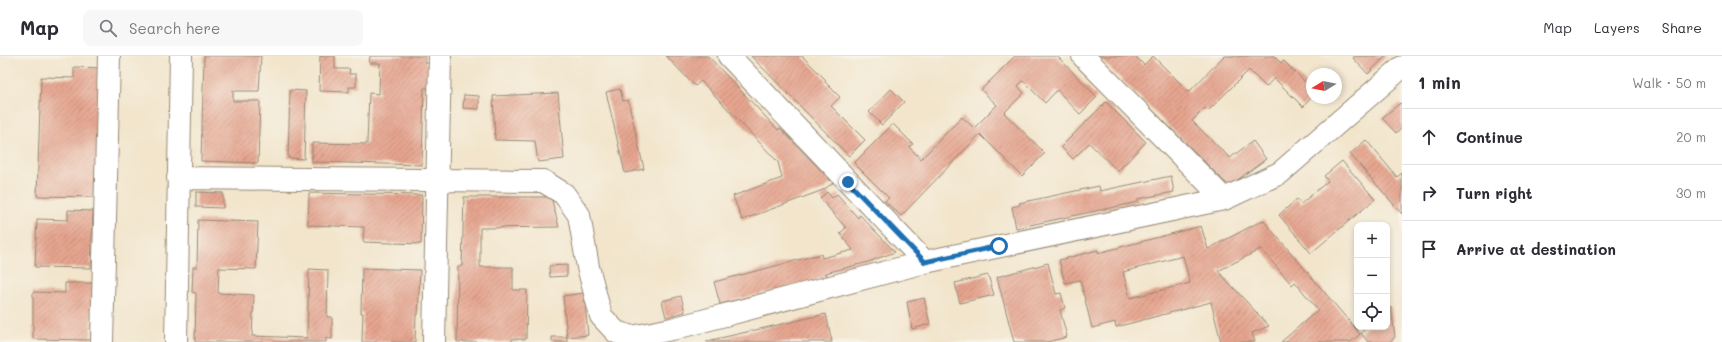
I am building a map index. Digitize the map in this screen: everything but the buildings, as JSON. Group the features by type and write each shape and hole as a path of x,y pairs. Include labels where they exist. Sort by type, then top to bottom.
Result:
{"street":[{"path":"102,342 109,56"},
{"path":"176,342 181,56"},
{"path":"434,342 440,56"},
{"path":"728,56 925,262"},
{"path":"1083,56 1224,198"},
{"path":"178,178 543,181 564,194 579,215 588,267 601,316 616,332 632,337 672,329 925,262 1224,198 1280,173 1402,67"}],"route":[{"path":"848,182 925,262 999,246"}]}
